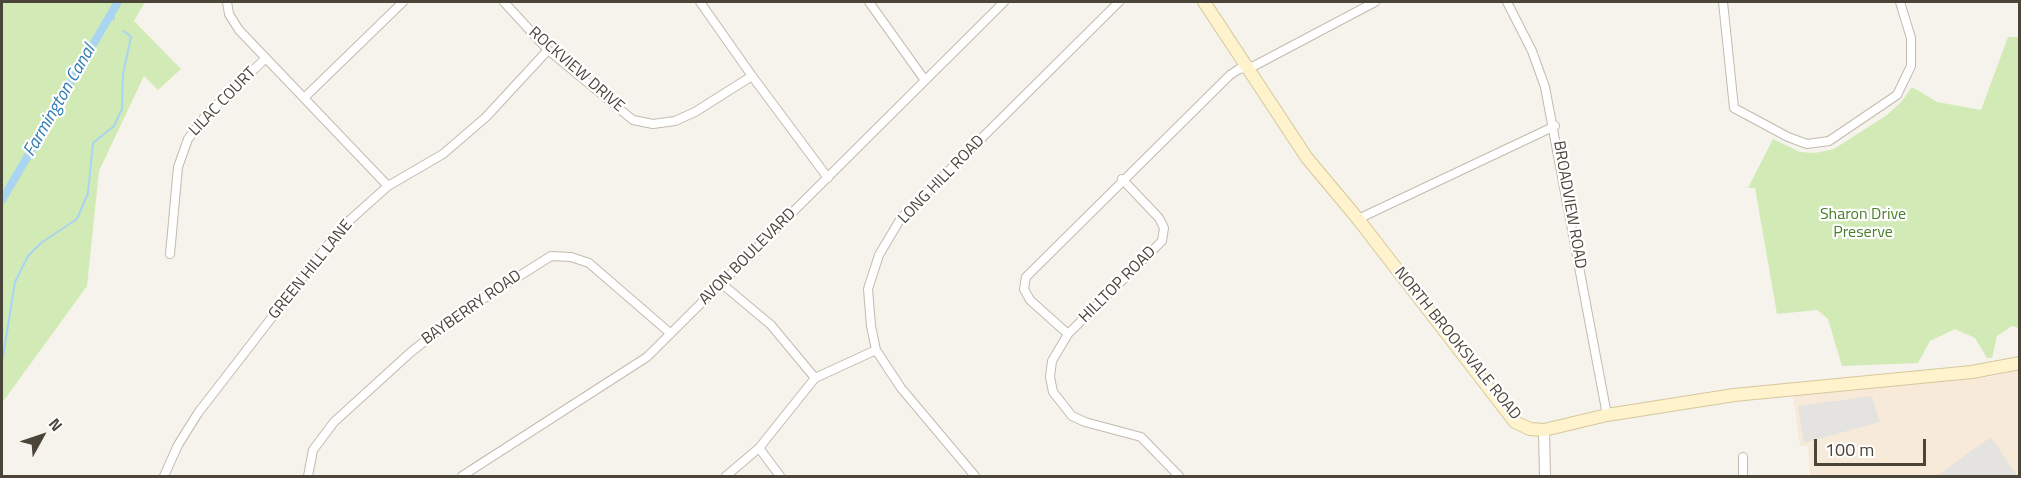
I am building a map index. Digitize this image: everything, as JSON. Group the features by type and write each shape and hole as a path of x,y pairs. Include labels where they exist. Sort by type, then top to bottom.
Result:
{"main road":[{"name":"NORTH BROOKSVALE ROAD","path":"1204,2 1307,158 1358,219 1515,422 1530,429 1544,430 1607,415 1734,395 1987,370 2019,363"}],"street":[{"path":"227,2 229,14 239,30 387,186"},
{"path":"304,98 403,2"},
{"name":"ROCKVIEW DRIVE","path":"504,2 548,50 633,120 652,124 675,121 695,112 752,76"},
{"path":"700,2 828,178"},
{"path":"869,2 924,79"},
{"name":"AVON BOULEVARD","path":"462,477 647,357 828,178 924,79 1005,2"},
{"name":"LONG HILL ROAD","path":"876,350 870,326 868,289 879,255 901,218 1119,2"},
{"name":"HILLTOP ROAD","path":"1122,179 1159,218 1164,228 1162,241 1068,334 1030,300 1024,290 1026,278 1122,179 1230,75 1375,2"},
{"name":"BROADVIEW ROAD","path":"1507,2 1532,51 1545,87 1555,126 1607,415"},
{"path":"1723,2 1734,108 1808,144 1829,141 1897,95 1911,66 1911,38 1899,2"},
{"name":"GREEN HILL LANE","path":"164,477 178,445 198,413 341,228 387,186 443,154 486,117 548,50"},
{"name":"LILAC COURT","path":"170,254 177,167 188,139 206,115 266,58"},
{"path":"1358,219 1555,126"},
{"name":"BAYBERRY ROAD","path":"308,477 313,450 334,422 459,314 551,256 571,257 589,263 670,333"},
{"path":"722,284 771,325 815,378"},
{"path":"1068,334 1052,362 1050,377 1053,392 1061,405 1072,416 1085,422 1141,437 1179,477"},
{"path":"726,477 759,448 815,378 876,350 901,388 975,477"},
{"path":"1544,430 1545,477"},
{"path":"759,448 780,477"},
{"path":"1743,457 1743,477"}],"shaded area":[{"path":"2019,370 2019,476 1810,476 1808,446 1800,446 1793,396 1990,377"},
{"path":"1872,396 1880,422 1804,443 1798,406"},
{"path":"1991,437 2017,476 1936,476"}],"green space":[{"path":"2,2 145,2 134,21 181,69 158,90 144,76 99,171 87,286 2,403"},
{"name":"Sharon Drive Preserve","path":"2008,37 2020,37 2019,328 2012,326 1997,336 1992,358 1987,358 1975,338 1955,329 1930,341 1918,363 1842,366 1828,319 1817,310 1777,314 1755,188 1748,188 1773,139 1800,152 1815,153 1834,149 1887,115 1902,101 1912,87 1937,102 1981,110"}],"waterway":[{"name":"Farmington Canal","path":"2,200 118,2"},
{"name":"Farmington Canal","path":"112,11 114,20"},
{"path":"2,363 15,282 28,256 41,243 77,219 88,193 93,143 114,126 122,109 123,74 131,37 124,31"}]}
